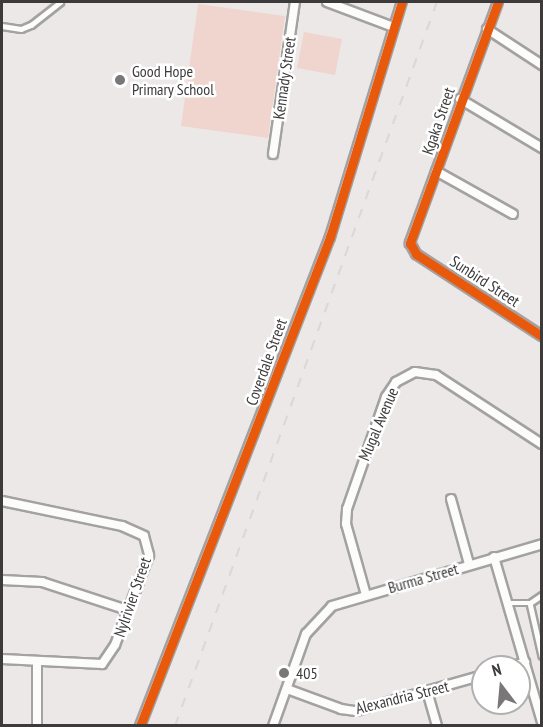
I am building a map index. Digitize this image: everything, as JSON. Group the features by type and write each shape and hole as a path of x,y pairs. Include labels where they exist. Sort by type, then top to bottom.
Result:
{"street":[{"name":"Kennady Street","path":"273,154 295,2"},
{"path":"327,2 393,27"},
{"name":"Coverdale Street","path":"140,726 330,237 402,2"},
{"name":"Kgaka Street","path":"412,251 412,228 436,171 460,99 498,2"},
{"path":"487,29 542,65"},
{"path":"460,99 542,148"},
{"path":"436,171 513,214"},
{"name":"Sunbird Street","path":"412,251 540,331"},
{"name":"Mugal Avenue","path":"366,595 346,524 347,510 386,397 396,382 415,372 436,375 542,444"},
{"path":"451,499 469,564"},
{"name":"Nylrivier Street","path":"2,501 100,519 144,536 148,558 115,645 102,664 38,662"},
{"name":"Burma Street","path":"287,689 312,625 332,606 542,544"},
{"path":"494,557 523,655"},
{"path":"2,580 42,582 127,610"},
{"path":"2,659 38,662 37,726"},
{"name":"Alexandria Street","path":"287,689 340,709 356,711 471,678"},
{"path":"531,683 542,722"},
{"path":"273,726 287,689"},
{"path":"427,691 437,726"}],"lane":[{"path":"2,26 21,29 31,25 60,2"},
{"path":"507,603 530,603 542,595"},
{"path":"530,603 542,656"}],"shaded area":[{"path":"198,4 285,16 268,138 181,126"},
{"path":"304,32 342,39 335,75 297,68"}],"railway":[{"path":"175,726 437,2"}],"cycle path":[{"path":"140,726 330,237 402,2"},
{"path":"498,2 410,243 416,254 542,336"}],"place":[{"name":"Good Hope Primary School","path":"120,80"},
{"name":"405","path":"284,673"}]}
